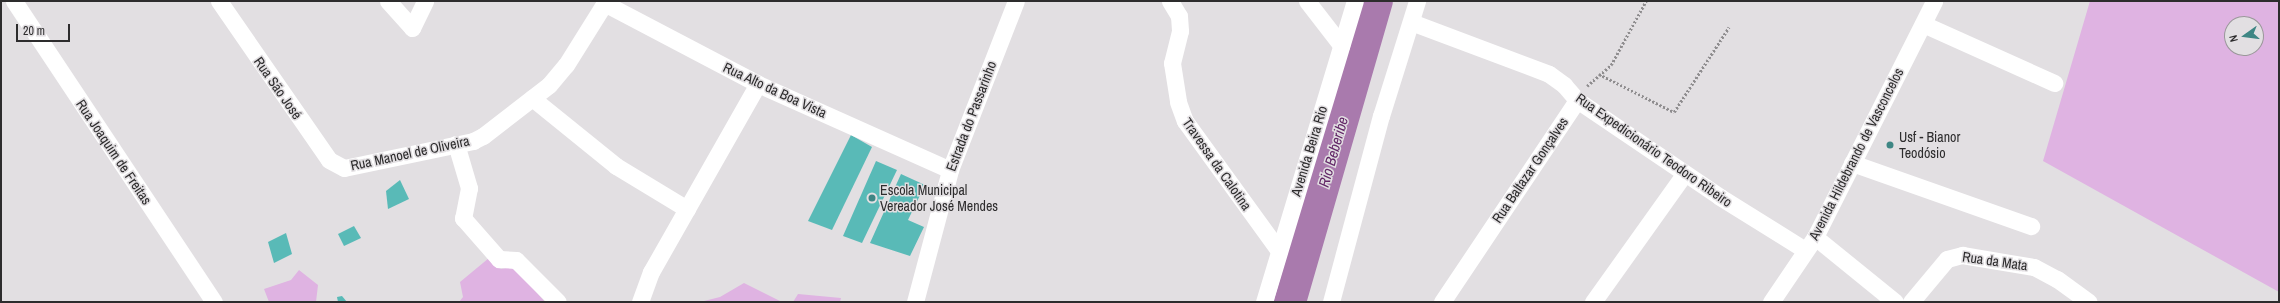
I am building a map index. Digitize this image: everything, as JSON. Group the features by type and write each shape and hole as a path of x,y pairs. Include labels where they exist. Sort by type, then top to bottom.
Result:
{"street":[{"name":"Rua Joaquim de Freitas","path":"14,1 214,302"},
{"name":"Rua São José","path":"219,1 329,160 344,168"},
{"path":"388,1 412,28 425,1"},
{"name":"Estrada do Passarinho","path":"915,302 950,170 1016,1"},
{"name":"Travessa da Calotina","path":"1170,1 1179,16 1180,31 1172,63 1178,102 1185,121 1279,251"},
{"path":"1308,1 1341,45"},
{"name":"Avenida Beira Rio","path":"1264,302 1355,1"},
{"path":"1331,302 1381,116 1417,1"},
{"name":"Avenida Hildebrando de Vasconcelos","path":"1771,302 1810,244 1934,1"},
{"name":"Rua Manoel de Oliveira","path":"344,168 456,144 483,136 549,85 566,65 605,2"},
{"name":"Rua Alto da Boa Vista","path":"605,2 758,84 950,170"},
{"name":"Rua Expedicionário Teodoro Ribeiro","path":"1411,22 1549,74 1564,85 1577,100 1684,173 1810,244 1895,302"},
{"path":"1923,24 2054,83"},
{"path":"640,302 651,272 758,84"},
{"path":"532,98 616,166 687,209"},
{"name":"Rua Baltazar Gonçalves","path":"1442,302 1577,100"},
{"path":"456,144 469,188 463,218 499,259 516,260 558,302"},
{"path":"1852,163 2031,226"},
{"path":"1593,302 1684,173"},
{"name":"Rua da Mata","path":"1911,302 1947,259 1962,255 2034,267 2057,279 2089,302"}],"path":[{"path":"1577,100 1598,74 1611,65 1646,1"},
{"path":"1598,74 1674,112 1729,27"}],"shaded area":[{"path":"2090,1 2279,1 2279,292 2043,161"},
{"path":"489,258 501,269 514,266 545,302 459,302 463,297 460,282"},
{"path":"299,270 318,285 316,302 269,302 264,289 291,280"},
{"path":"744,283 782,302 700,302 720,297"},
{"path":"798,294 841,298 840,302 793,302"}],"building":[{"path":"851,135 872,147 832,230 808,221"},
{"path":"876,161 897,170 862,243 843,236"},
{"path":"901,174 925,185 908,220 924,227 910,256 870,243"},
{"path":"400,180 409,199 388,209 386,191"},
{"path":"354,226 361,238 344,246 338,234"},
{"path":"286,233 292,254 274,263 268,242"},
{"path":"342,296 347,302 338,302 337,297"}],"waterway":[{"name":"Rio Beberibe","path":"1290,302 1377,1"}],"place":[{"name":"Usf - Bianor Teodósio","path":"1890,145"},
{"name":"Escola Municipal Vereador José Mendes","path":"872,198"}]}
